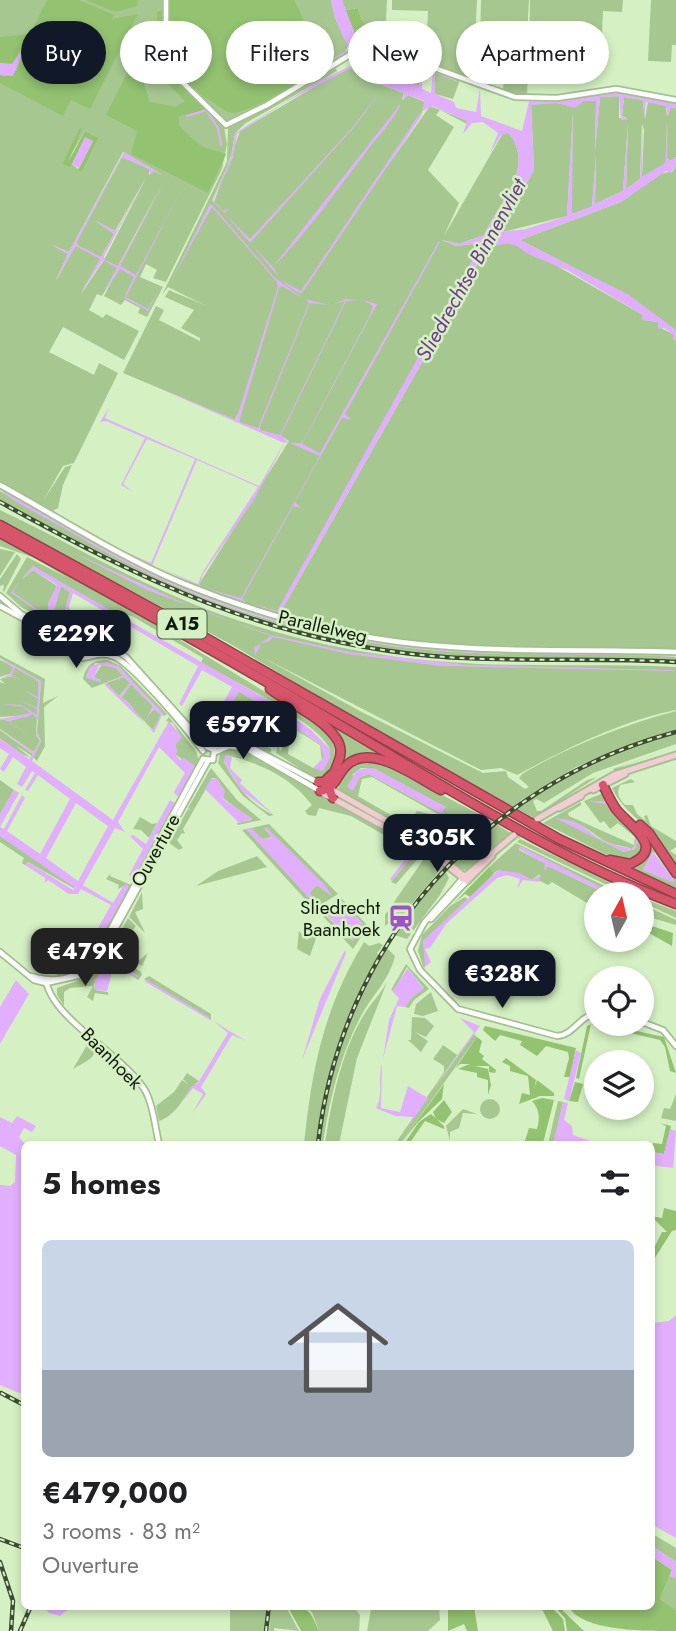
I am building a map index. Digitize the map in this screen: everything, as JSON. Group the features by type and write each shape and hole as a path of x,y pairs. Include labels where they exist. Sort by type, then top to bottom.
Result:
{"highway":[{"name":"A15","path":"0,525 200,634 506,810 594,858 676,894"},
{"name":"A15","path":"0,533 243,668 476,804 596,869 676,904"},
{"name":"A15","path":"243,668 329,730 341,751 335,772 325,786"},
{"name":"A15","path":"325,786 354,760 373,757 458,799 476,804"},
{"name":"A15","path":"506,810 614,862 630,864 642,857 644,838 617,810 605,782"},
{"path":"605,782 618,805 649,833 676,873"},
{"path":"325,786 337,796"}],"main road":[{"path":"538,820 605,782 676,755"},
{"path":"337,796 422,841 465,879 515,836"}],"street":[{"path":"166,0 166,55 172,72 226,125 276,100 355,52 387,51 515,97 557,98 616,89 676,100"},
{"name":"Parallelweg","path":"0,485 112,549 165,575 235,603 313,626 387,640 456,647 676,652"},
{"path":"0,596 21,614 76,646 80,658 91,654 110,655 120,659 209,749"},
{"path":"0,606 76,646"},
{"path":"76,646 84,642 91,647 113,649 126,657 209,749"},
{"path":"91,647 91,654"},
{"path":"209,749 229,742 241,742 325,786"},
{"path":"209,749 229,746 247,749 325,786"},
{"path":"206,760 209,749"},
{"name":"Ouverture","path":"106,941 206,760 214,759 209,749"},
{"path":"465,879 410,943 419,970 450,1003 470,1015 557,1037 570,1032 584,1016"},
{"path":"0,952 31,976 46,982 86,974 99,953 97,944 106,941 110,951 99,953"},
{"name":"Baanhoek","path":"46,982 58,1004 141,1085 153,1112 158,1141"},
{"path":"654,1027 663,1030 676,1046"}],"green space":[{"path":"0,0 331,0 335,18 348,46 345,52 348,54 334,62 334,21 226,21 226,84 299,84 224,126 227,144 222,169 166,282 153,278 157,270 146,264 140,277 163,287 147,317 138,313 140,308 125,300 121,305 104,296 163,182 102,296 97,294 89,310 103,318 106,314 139,331 124,360 63,327 49,352 94,375 99,363 118,373 74,463 63,466 43,501 65,467 72,465 63,485 58,508 53,511 0,483","holes":["82,130 67,161 85,131 99,138 82,172 72,164 70,168 62,164","123,152 163,175 154,171 149,175 149,169 122,157 76,242 79,247 75,246 56,281 68,254 52,245 69,252","147,176 104,260 81,294 100,259 96,255 101,257 114,234 96,221 115,231"]},
{"path":"47,0 79,0 114,15 112,19 138,14 134,21 120,21 120,50 106,77 106,21 36,21"},
{"path":"86,0 138,0 137,6 115,12"},
{"path":"168,0 294,0 304,21 226,21 226,84 299,84 272,98 232,113 188,84 212,84 212,21 168,21"},
{"path":"342,0 387,0 386,21 363,21 358,8 345,10"},
{"path":"392,0 477,0 476,21 456,21 456,74 442,68 442,21 428,21 428,11 392,10"},
{"path":"481,0 529,0 528,21 481,21"},
{"path":"530,0 623,0 622,12 603,11 603,21 530,21"},
{"path":"651,0 676,0 676,45 672,45 671,62 648,61"},
{"path":"358,8 363,21 350,21 345,10"},
{"path":"164,10 164,21 157,21 157,12"},
{"path":"21,35 21,48 12,64 0,63 0,37"},
{"path":"21,60 21,84 103,84 90,109 71,100 63,116 0,83 0,75 3,77 17,70"},
{"path":"348,70 348,84 379,84 404,93 402,100 408,95 425,102 422,113 381,175 430,106 468,121 467,124 440,110 436,115 454,127 428,170 459,203 444,236 503,133 509,133 519,159 512,185 484,235 459,244 442,240 456,246 479,243 480,247 277,615 204,590 199,584 289,441 280,435 276,437 239,422 244,400 235,420 123,373 156,306 164,310 159,320 200,341 200,338 181,328 194,310 165,297 169,290 204,305 168,287 162,295 227,162 228,128 308,84 314,84 246,123 235,133 232,154 240,131 319,84 334,84 334,75","holes":["226,168 214,202 212,200"]},
{"path":"442,75 456,79 456,84 459,84 453,99 435,94 435,84 442,84"},
{"path":"122,84 144,84 150,102 176,107 185,101 169,85 181,84 210,109 179,116 179,126 201,146 226,154 208,193 131,154 137,131 106,115"},
{"path":"503,84 527,84 527,96 503,91"},
{"path":"617,90 676,102 619,96 619,118 627,118 622,116 624,97 643,100 645,119 648,101 666,106 667,116 671,107 676,108 676,157 670,161 667,158 667,119 666,163 642,177 642,124 640,179 626,189 628,123 623,191 595,204 596,155 592,207 571,214 573,111 567,216 499,233 534,170 531,104 553,103 557,99","holes":["600,97 595,151 596,101 583,101 575,107 557,103"]},
{"path":"80,128 82,130 68,162 85,131 99,138 82,172 78,170 93,141 85,138 70,168 62,164"},
{"path":"676,165 676,330 629,296 520,240 621,202 660,174 673,171"},
{"path":"506,242 522,246 643,315 643,320 658,322 661,328 675,335 676,650 440,644 363,634 279,615 486,249"},
{"path":"0,487 164,577 276,617 415,645 676,655 469,651 419,647 321,631 226,603 179,585 70,530"},
{"path":"0,491 110,553 178,587 241,611 307,630 374,643 441,651 644,655 676,657 676,661 448,655 358,644 304,631 251,616 200,597 150,576 0,500"},
{"path":"0,510 178,598 240,621 317,642 395,657 448,662 676,667 676,710 614,729 574,746 517,775 501,768 481,770 262,657 358,710 483,773 506,771 508,777 525,789 529,787 519,778 522,774 559,754 597,737 676,711 676,744 593,773 544,803 536,799 533,801 537,811 541,811 587,780 597,777 534,818 387,737 234,646 0,520","holes":["641,741 641,744 578,770 522,804 520,801 576,767"]},
{"path":"0,535 125,606 314,722 328,736 334,748 333,762 324,779 313,777 276,753 278,746 280,751 282,749 283,740 289,744 288,754 313,768 325,767 330,749 308,726 272,702 201,663 203,658 132,616 122,614 119,618 33,566 22,579 33,570 57,586 48,604 50,619 43,615 61,629 68,608 87,623 80,636 73,636 21,607 6,593 27,557 66,577 35,558 0,546"},
{"path":"0,549 15,552 0,576"},
{"path":"17,554 21,559 4,592 0,589 3,591 4,585 0,586 0,579"},
{"path":"61,586 70,592 61,626 51,619"},
{"path":"0,655 45,679 43,703 58,696 44,707 45,746 37,761 33,757 41,741 37,732 41,681 30,675 39,682 36,735 40,741 34,752 0,729 0,719 9,721 29,715 0,717 0,682 5,684 0,679 12,676 12,673 0,677 0,660 29,674 0,658"},
{"path":"107,660 121,666 167,714 164,716 118,666 95,663 86,676 101,682 94,677 102,664 116,668 123,676 92,688 83,679 86,670 94,662"},
{"path":"124,677 130,683 119,696 106,683"},
{"path":"131,684 153,706 148,716 155,708 161,715 153,730 121,698"},
{"path":"239,691 320,744 325,753 322,761 320,745 296,730 292,739 287,737 290,731 280,719 252,710 242,702 237,703 230,716 236,719 233,724 220,719 224,717"},
{"path":"296,704 410,771 378,757 346,762 343,744 336,732"},
{"path":"169,717 196,751 200,764 182,797 179,796 194,768 175,754 175,745 181,737 173,723 166,721"},
{"path":"0,730 33,754 32,756 15,745 31,758 13,750 0,738"},
{"path":"238,732 271,749 271,753 233,740"},
{"path":"676,747 617,768 676,752 614,772 613,769"},
{"path":"221,750 245,750 422,849 422,854 396,884 391,882 414,854 402,846 401,841 391,843 384,835 351,816 319,808 316,816 308,815 305,811 312,805 285,779 251,762 226,755 224,762 239,786 258,806 274,815 269,816 243,796 218,763"},
{"path":"361,760 381,763 492,821 456,854 458,857 496,824 512,834 468,870 459,869 437,849 438,844 452,830 450,821 372,777 362,779 358,796 408,825 417,811 430,814 416,829 437,840 429,844 339,789 338,783 350,766","holes":["361,768 375,769 445,807 441,813 369,774 360,777 352,775"]},
{"path":"211,768 237,800 261,820 238,825 237,823 252,820 223,798 224,790 216,778 212,778 183,829 185,834 182,833 177,840 183,848 179,850 169,843 188,809 192,811 188,808"},
{"path":"631,779 635,782 620,785 620,798 625,805 633,805 637,814 646,821 644,816 647,815 651,826 676,841 676,847 670,851 676,855 676,868 656,839 624,806 612,788"},
{"path":"0,780 14,790 0,814"},
{"path":"603,793 636,835 641,847 641,855 632,860 615,859 543,823 581,802 581,805 568,813 569,816 634,845 635,837 618,823 610,829 604,821 600,823 584,801","holes":["561,820 582,826 611,844 632,849 638,841 635,849 624,852"]},
{"path":"140,817 152,824 157,823 149,838 141,830 133,829"},
{"path":"269,824 338,894 314,909 242,830","holes":["247,830 263,839 272,837 332,896 317,885 309,893 319,904 317,906"]},
{"path":"643,832 676,876 676,889 621,866 644,857","holes":["653,852 671,876 665,872 663,878 643,870"]},
{"path":"0,836 69,881 75,889 28,862 25,865 22,863 24,858 0,842"},
{"path":"520,839 609,882 601,882 517,842"},
{"path":"516,843 596,882 590,882 520,847 519,850 546,864 545,870 548,866 584,883 584,901 552,882 548,885 538,880 540,874 532,880 498,870 494,873 489,867"},
{"path":"257,856 267,867 196,886 218,871"},
{"path":"426,856 442,868 400,918 397,916 385,926 385,915"},
{"path":"489,867 494,873 472,898 465,894 454,903"},
{"path":"445,870 449,878 440,895 407,939 394,935"},
{"path":"111,873 110,876 133,886 106,936 98,941 89,962 74,972 58,977 54,970 58,960 63,964 83,962 94,941 102,936 126,885 118,889 119,885 106,879"},
{"path":"142,892 143,909 135,912 145,933 129,917"},
{"path":"465,897 469,900 423,941 426,962 424,969 418,951 422,935 450,906"},
{"path":"341,898 368,926 353,949 320,913","holes":["342,901 363,924 353,941 323,913"]},
{"path":"654,903 676,911 676,918 654,908"},
{"path":"654,910 676,920 676,925 654,919"},
{"path":"128,918 136,926 120,944 137,962 148,953 142,966 116,950 115,941"},
{"path":"654,927 673,933 672,946 654,936"},
{"path":"299,931 307,940 313,935 316,938 310,956 297,949"},
{"path":"364,942 369,946 379,943 383,945 377,953 380,957 386,947 395,956 389,973 364,1010 341,1063 324,1141 304,1141 311,1089 322,1039 350,966"},
{"path":"113,955 141,972 138,980 126,971 139,977 114,960 107,963 94,984 95,990 108,992 108,995 95,993 93,1001 87,997 93,986 70,988 64,992 64,1006 57,995 57,988 91,976"},
{"path":"406,964 429,989 414,1000 409,1008 405,1007 412,997 424,988 407,967 394,990 391,990"},
{"path":"149,976 211,1014 211,1020 144,979"},
{"path":"387,982 357,1058 340,1141 326,1141 334,1096 348,1047 365,1013"},
{"path":"431,992 438,1011 423,1016 414,1014 416,1004"},
{"path":"412,1017 425,1018 434,1026 426,1037 415,1032 428,1041 421,1052 408,1040 411,1040"},
{"path":"485,1026 576,1048 570,1077 564,1077 568,1052 546,1046 537,1056 520,1045 522,1041 500,1035 495,1041 483,1030"},
{"path":"474,1034 477,1037 402,1141 397,1141 444,1072 444,1066 433,1059 443,1045 457,1055 471,1036 430,1093"},
{"path":"585,1036 588,1036 579,1079 576,1078"},
{"path":"643,1036 664,1037 676,1073 670,1071 665,1047 660,1040"},
{"path":"477,1037 482,1041 479,1052 484,1056 482,1059 496,1070 495,1073 489,1072 489,1066 475,1066 488,1069 491,1085 488,1095 488,1080 477,1077 477,1073 458,1069 470,1064 460,1064 455,1069"},
{"path":"91,1038 97,1045 94,1054 73,1069"},
{"path":"506,1058 536,1080 534,1089 537,1080 554,1093 554,1096 540,1096 519,1104 522,1093 530,1095 528,1076 510,1071 510,1066 502,1062"},
{"path":"187,1073 199,1081 172,1113 159,1121 156,1106 174,1092 182,1080 189,1085 183,1079"},
{"path":"575,1082 583,1084 578,1102 569,1101"},
{"path":"444,1084 442,1099 402,1141"},
{"path":"676,1094 676,1121 661,1118 664,1108 670,1109"},
{"path":"542,1098 554,1100 544,1141 525,1141 529,1128 537,1129 538,1125 538,1111 532,1101"},
{"path":"490,1099 497,1102 500,1109 497,1116 490,1119 483,1116 480,1109 483,1102"},
{"path":"444,1100 452,1112 444,1123 436,1119 433,1112"},
{"path":"558,1101 563,1102 555,1141 549,1141"},
{"path":"463,1109 477,1114 463,1113 459,1128 450,1132 450,1141 446,1126"},
{"path":"431,1114 444,1129 425,1121 411,1141 406,1141 419,1122"},
{"path":"660,1123 671,1126 664,1154 655,1152 655,1143 662,1144 666,1126"},
{"path":"664,1208 676,1211 676,1230 672,1231 655,1258 655,1246 662,1232 667,1232 655,1220 655,1217 662,1218"},
{"path":"655,1535 676,1548 676,1562 655,1548"},
{"path":"655,1559 672,1570 660,1599 676,1610 676,1631 615,1628 587,1621 572,1610 655,1610"},
{"path":"672,1570 670,1575 676,1577 676,1610 660,1599"},
{"path":"230,1610 267,1610 264,1631 230,1631"},
{"path":"271,1610 288,1610 299,1631 274,1628 274,1631 269,1631"},
{"path":"290,1610 306,1610 319,1631 301,1631"},
{"path":"309,1610 356,1610 360,1615 359,1631 319,1631"},
{"path":"371,1610 439,1610 440,1620 428,1631 367,1631"},
{"path":"448,1610 474,1610 478,1631 467,1631 464,1624 448,1631"},
{"path":"542,1610 554,1610 563,1619 565,1631 553,1631"},
{"path":"558,1610 562,1610 584,1631 567,1631 565,1618"}],"water":[{"path":"331,0 342,0 350,21 348,21 348,47 335,18"},
{"path":"21,51 13,76 0,75 0,63 12,64"},
{"path":"348,67 334,77 334,74"},
{"path":"442,72 456,78 456,81 442,76"},
{"path":"314,84 320,84 284,103 237,134 233,158 213,200 223,211 230,208 224,213 212,200 231,158 235,133"},
{"name":"Sliedrechtse Binnenvliet","path":"379,84 422,84 422,89 431,93 432,84 435,84 435,94 454,102 456,108 476,112 480,88 481,116 522,131 529,101 556,102 614,91 676,102 676,108 671,107 668,117 666,106 646,102 644,120 643,100 624,97 622,116 628,120 621,120 619,96 600,97 595,152 596,101 583,101 575,108 557,103 531,105 534,170 499,232 526,229 567,216 573,111 572,214 592,206 596,155 595,204 623,191 628,123 626,189 640,179 643,123 642,177 665,163 668,120 667,158 670,161 676,157 676,165 671,173 666,171 621,202 520,240 629,295 676,330 676,339 673,340 674,335 664,328 658,329 658,322 642,320 643,315 567,270 526,253 517,246 503,244 486,249 279,615 253,604 277,611 480,246 479,243 456,246 442,240 459,244 484,235 517,172 519,159 509,133 501,135 490,153 498,133 483,122 472,123 463,134 467,121 432,106 423,111 424,101 408,95 403,101 404,93"},
{"path":"382,89 355,126 250,243 226,215 250,239 352,128"},
{"path":"401,103 391,121 322,210 273,267"},
{"path":"420,113 422,115 302,293 289,287 282,281 301,291"},
{"path":"85,137 93,141 79,168 72,164"},
{"path":"124,152 163,175 154,171 150,175 149,169 122,157 76,244 101,257 114,234 95,221 116,231 147,176 104,256 105,260 118,266 165,182 120,266 136,275 182,189 126,297 148,309 161,285 146,315 147,310 124,298 134,277 120,269 102,296 117,268 103,260 80,294 100,259 76,246 55,281 68,254 51,244 69,252"},
{"path":"210,204 275,278 303,298 282,286 279,288 239,422 258,428 309,303 306,299 328,305 310,303 260,430 280,435 345,301 332,305 346,299 359,300 346,301 281,435 289,443 285,442 255,498 203,574 199,586 158,567 198,584 202,573 258,487 197,460 152,566 119,549 151,563 195,459 147,439 123,484 133,492 121,485 145,438 106,421 100,422 109,408 105,418 259,486 284,443 154,386 236,420 278,287 277,282 212,207 170,283"},
{"path":"439,241 345,414 352,420 342,418 295,502 301,508 293,506 242,599 247,603 204,588 241,598 320,456 290,443 302,443 369,317 373,306 362,300 377,304 302,444 320,453"},
{"path":"252,245 273,267 278,275"},
{"path":"0,489 154,574 247,611 320,631 394,644 469,651 644,653 676,657 442,651 394,646 299,628 207,599 162,580 118,559"},
{"path":"72,552 190,606 147,590"},
{"path":"33,566 275,704 310,729 330,749 330,758 323,771 313,768 324,757 320,744 239,691 224,718 217,714 232,687 202,670 182,706 179,704 198,666 73,593 64,625 59,628 11,593 19,582 13,592 50,619 48,604 57,585 33,570 22,579","holes":["61,586 70,592 61,626 51,619"]},
{"path":"235,623 271,635 350,652 468,665 676,671 441,666 349,654 273,637 268,642 261,643 271,636"},
{"path":"0,658 41,681 38,720 33,714 9,721 32,738 8,721 0,719 30,713 23,707 2,704 21,705 37,715 37,709 18,700 37,708 38,699 24,690 38,697 38,681 15,668 12,675 22,681 12,676 0,679 10,674 13,668"},
{"path":"107,662 118,666 163,713 154,733 104,684 123,676 116,668 99,665 94,677 101,680 100,682 86,678 90,666","holes":["124,677 130,683 119,696 107,683","131,684 153,706 145,722 153,709 161,715 153,730 144,723 130,704 121,697"]},
{"path":"38,721 37,732 41,741 32,761 113,820 169,721 182,737 175,745 178,751 175,754 180,760 184,758 195,766 179,796 176,795 174,792 185,773 159,747 118,822 125,832 115,828 83,885 113,903 124,885 127,884 129,888 110,922 93,942 85,959 77,965 111,905 81,889 78,894 69,894 48,880 45,883 45,878 25,865 28,862 73,890 75,888 0,836 0,827 4,829 22,795 25,798 7,831 40,854 70,799 38,775 28,791 25,790 35,773 32,771 22,787 17,784 26,767 13,757 4,772 0,769 9,754 0,748 0,738 29,759 33,754 0,729 34,752 40,741 36,734","holes":["76,803 108,826 78,881 46,858"]},
{"path":"216,723 222,725 222,737 216,739 210,737 208,731 210,725"},
{"path":"226,755 232,757 230,768 242,780 240,783 274,815 242,791 224,762"},
{"path":"370,768 446,807 441,813 369,774 360,777 353,791 347,787 357,770"},
{"path":"216,778 225,791 223,799 253,819 239,823 205,789 211,779"},
{"path":"14,790 19,793 0,827 0,814"},
{"path":"170,800 175,803 133,879 129,875 143,849 130,836 133,835 146,844"},
{"path":"587,801 606,803 639,839 635,849 624,852 555,818 576,823 604,841 633,849 637,838 605,804"},
{"path":"266,827 325,885 332,896 317,885 309,893 319,904 317,907 246,829 251,828 263,839 272,838 264,829"},
{"path":"402,846 414,854 392,881 390,879 404,861"},
{"path":"520,846 590,882 584,883 548,866 544,871 545,864 519,849"},
{"path":"653,852 674,880 674,883 643,870"},
{"path":"498,870 519,873 532,880 541,875 539,882 523,880 517,889 520,879 507,875 497,878 446,924 430,948 425,949 431,962 425,967 423,941"},
{"path":"341,901 363,924 353,941 323,912"},
{"path":"345,950 346,953 302,1060 320,999"},
{"path":"114,960 139,978 113,969 107,991 95,990 95,980 107,963"},
{"path":"408,968 424,989 412,997 405,1007 397,1006 383,1059 389,1020 399,998 392,991"},
{"path":"16,980 29,994 0,1044 0,1007"},
{"path":"147,980 209,1017 210,1020 144,981"},
{"path":"460,1018 480,1026 431,1094 474,1032"},
{"path":"215,1022 246,1041 232,1035 201,1087 206,1094 192,1114 203,1094 193,1088 182,1102 191,1087 198,1083 228,1033"},
{"path":"576,1050 581,1053 569,1101 564,1099"},
{"path":"382,1064 381,1108 400,1112 408,1086 428,1098 406,1130 413,1117 395,1116 376,1108 380,1098"},
{"path":"563,1102 568,1103 564,1120 572,1126 573,1135 590,1141 554,1141"},
{"path":"17,1116 36,1126 32,1132 24,1128 19,1137 22,1141 21,1394 0,1385 0,1185 10,1186 15,1182 16,1155 0,1146 0,1117 12,1123"},
{"path":"670,1129 676,1131 673,1168 655,1166 655,1153 664,1154"},
{"path":"676,1315 676,1538 655,1526 655,1323 669,1321"},
{"path":"655,1548 676,1562 676,1578 670,1577 672,1570 655,1559"},
{"path":"46,1610 67,1610 60,1616"}],"waterway":[{"path":"187,116 206,110 218,128 221,145"}],"tunnel":[{"path":"517,837 534,824"}],"railway":[{"path":"0,502 156,581 261,622 315,637 432,656 676,662"},
{"path":"319,1141 332,1072 356,1003 390,940 433,883 484,833 542,790 606,756 676,732"},
{"path":"1,1393 21,1403"},
{"path":"0,1539 21,1547"},
{"path":"0,1562 13,1601 11,1631"},
{"path":"20,1631 29,1610"},
{"path":"266,1631 269,1610"}],"place":[{"name":"Sliedrecht Baanhoek","path":"401,918"}]}
